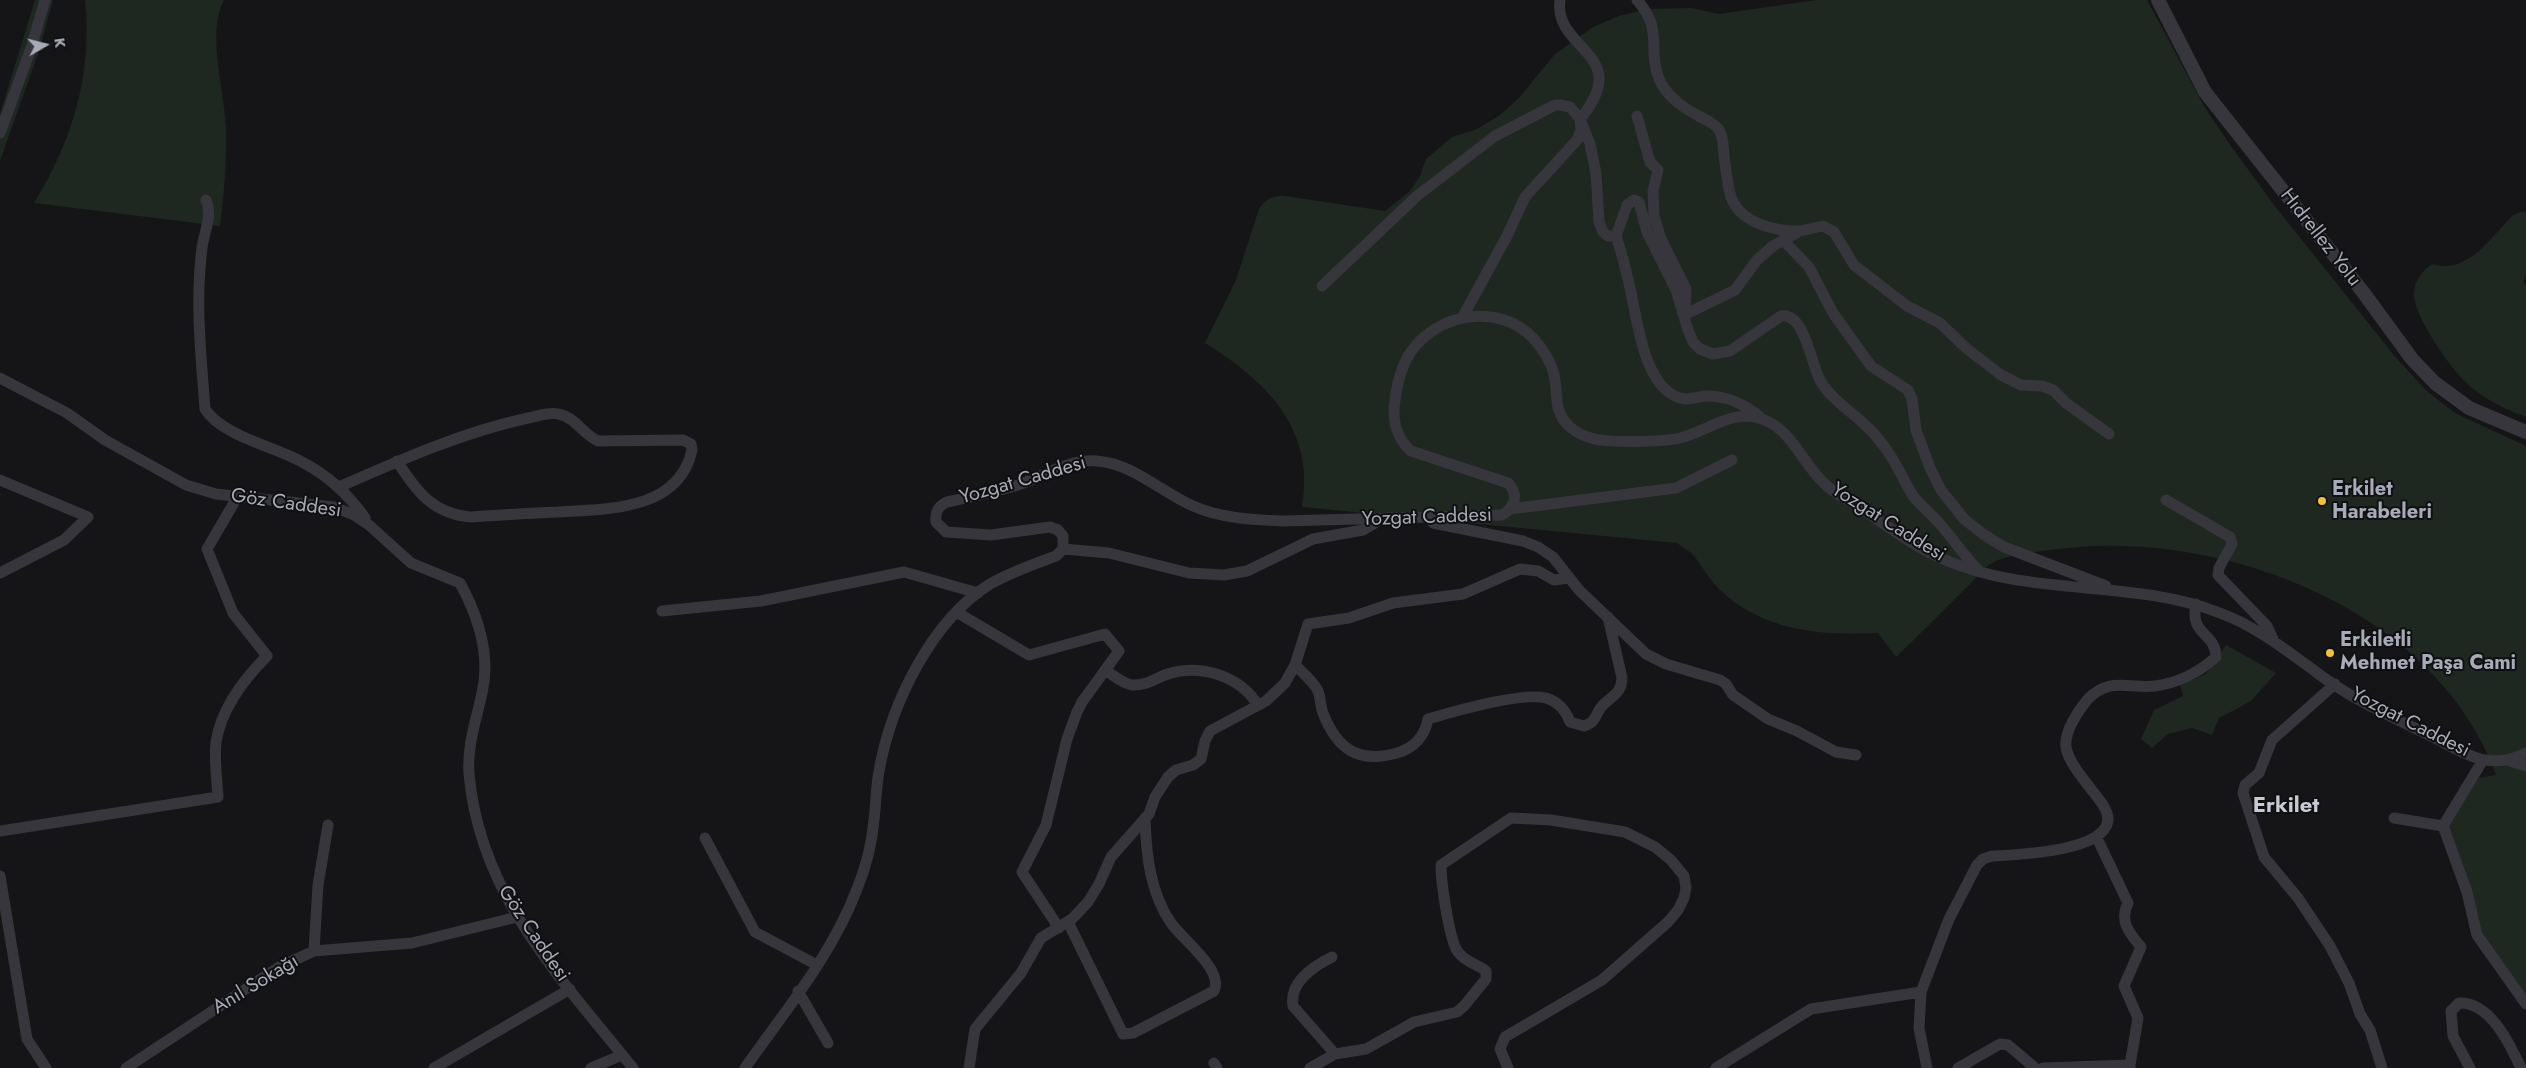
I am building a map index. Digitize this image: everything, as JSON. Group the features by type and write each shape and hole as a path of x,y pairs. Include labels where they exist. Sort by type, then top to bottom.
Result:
{"street":[{"path":"0,133 31,48 45,0"},
{"path":"1462,318 1507,236 1525,197 1578,139 1582,129 1580,119 1594,97 1599,83 1595,62 1563,24 1560,0"},
{"path":"1637,0 1646,11 1653,26 1656,68 1665,88 1682,106 1710,121 1721,133 1730,192 1734,204 1745,216 1762,225 1781,230 1800,231"},
{"name":"Hıdrellez Yolu","path":"2158,0 2206,92 2363,292 2412,359 2440,387 2470,408 2526,432"},
{"path":"1322,286 1418,196 1495,136 1555,105 1570,108 1580,119 1590,144 1596,173 1601,228 1608,236 1616,236"},
{"path":"1637,116 1650,162 1658,170 1652,198 1657,228 1686,289 1684,315"},
{"path":"206,200 210,215 201,264 198,323 205,409 212,419 222,426 302,461 338,487 369,525"},
{"path":"1762,419 1746,407 1728,399 1707,396 1687,399 1675,395 1662,385 1651,368 1641,340 1616,236 1627,205 1634,200 1640,202 1647,232 1671,277 1693,342 1700,349 1712,354 1730,351 1781,316 1789,316 1797,321 1823,385 1875,434 1895,462 1919,503 1939,523 1980,572"},
{"path":"1684,315 1735,290 1757,260 1783,240 1800,231 1819,226 1831,229 1854,265 1898,299 1940,323 1966,348 2007,380 2022,385 2042,386 2053,390 2066,403 2109,434"},
{"path":"1783,240 1809,266 1832,313 1870,366 1908,390 1912,399 1916,430 1930,468 1944,495 1964,518 1983,534 2004,547 2118,590"},
{"name":"Yozgat Caddesi","path":"1060,553 1063,536 1054,528 1038,527 991,535 962,534 942,529 936,522 936,513 940,506 947,502 997,490 1065,466 1089,461 1106,463 1130,471 1185,502 1215,513 1265,520 1497,517 1510,509 1515,496 1508,483 1416,453 1404,444 1396,426 1394,413 1395,396 1407,356 1429,334 1447,322 1462,318 1477,316 1497,318 1516,325 1531,336 1551,365 1555,380 1555,401 1560,414 1568,425 1586,437 1602,440 1673,439 1733,418 1748,416 1762,419 1780,429 1824,484 1924,549 1954,564 1980,572 2058,586 2118,590 2196,604 2239,621 2273,639 2335,684 2390,716 2483,760"},
{"name":"Göz Caddesi","path":"0,378 67,413 105,440 172,479 216,494 334,507 354,515 369,525 411,562 460,583 476,617 482,642 485,670 483,692 471,734 469,776 479,830 488,860 517,917 633,1068"},
{"path":"338,487 397,461 499,424 553,413 571,418 588,436 598,441 683,440 690,444 692,450 683,471 672,484 658,495 640,503 610,508 471,517 454,515 430,503 417,491 397,461"},
{"path":"1510,509 1676,488 1732,460"},
{"path":"0,480 88,517 64,540 0,572"},
{"path":"0,831 218,797 216,743 219,731 235,695 249,674 266,656 233,613 207,549 238,496"},
{"path":"2166,500 2230,537 2232,547 2219,568 2218,575 2267,626 2273,639"},
{"path":"1412,519 1531,544 1553,557 1569,578 1653,659 1725,682 1733,695 1768,720 1797,731 1836,752 1856,755"},
{"path":"745,1068 840,927 864,871 872,836 878,773 892,724 921,659 938,634 978,593 1002,577 1060,553 1104,552 1189,573 1224,575 1247,571 1313,539 1363,530 1380,520"},
{"path":"969,1068 975,1029 1021,973 1041,938 1064,925 1094,893 1116,849 1149,814 1155,797 1168,777 1176,770 1193,765 1201,759 1205,741 1210,731 1258,705 1278,690 1295,665 1305,628 1311,622 1349,618 1393,603 1463,594 1520,569 1538,571 1554,580 1569,578"},
{"path":"662,611 761,601 904,572 978,593"},
{"path":"1927,1068 1919,1028 1922,992 1949,919 1980,862 1992,856 2062,850 2097,838 2107,825 2106,810 2069,756 2065,742 2068,732 2087,701 2104,688 2118,684 2140,686 2165,684 2189,676 2216,658 2213,643 2197,627 2194,616 2196,604"},
{"path":"958,612 1029,655 1105,634 1119,651 1077,712 1067,739 1046,825 1022,872 1064,925 1123,1034 1134,1033 1214,991 1217,982 1214,972 1171,922 1159,898 1150,867 1145,818"},
{"path":"1295,665 1318,689 1323,712 1340,743 1350,752 1363,756 1393,754 1408,749 1422,735 1428,718 1482,704 1545,698 1561,707 1570,722 1584,726 1595,720 1600,708 1615,697 1621,687 1622,678 1608,617"},
{"path":"1105,670 1127,684 1135,685 1145,684 1174,672 1194,671 1214,674 1240,684 1258,705"},
{"path":"2335,684 2272,740 2259,773 2245,785 2243,793 2264,857 2298,898 2330,946 2349,983 2360,1014 2373,1038 2382,1068"},
{"path":"2510,761 2526,753"},
{"path":"2443,826 2483,760 2510,761 2526,766"},
{"path":"1310,1068 1335,1054 1366,1049 1414,1022 1457,1012 1464,1006 1486,978 1486,971 1467,960 1457,951 1453,943 1441,877 1441,865 1511,818 1551,820 1614,830 1635,836 1655,847 1672,860 1684,876 1686,888 1678,910 1602,980 1505,1037 1500,1049 1508,1068"},
{"path":"2394,818 2443,826"},
{"path":"314,950 318,884 328,826"},
{"path":"2443,826 2467,892 2477,936 2526,1004"},
{"path":"705,838 755,932 816,965"},
{"path":"2043,1068 2130,1067 2138,1018 2124,986 2141,947 2127,928 2124,918 2128,903 2097,838"},
{"path":"0,876 5,935 27,1039 46,1068"},
{"name":"Anıl Sokağı","path":"126,1068 279,967 314,950 412,943 517,917"},
{"path":"1332,957 1304,977 1294,991 1293,1001 1294,1006 1335,1054"},
{"path":"434,1068 570,988"},
{"path":"798,991 828,1043"},
{"path":"1716,1068 1811,1009 1922,992"},
{"path":"2470,1068 2453,1036 2451,1011 2458,1004 2474,1008 2503,1030 2521,1068"},
{"path":"1958,1068 2000,1044 2008,1045 2035,1068"},
{"path":"591,1068 622,1055"}],"shaded area":[{"path":"35,0 53,0 39,51 0,161 0,114"},
{"path":"85,0 224,0 219,14 216,46 226,130 225,178 220,226 34,203 59,156 77,106 86,54"},
{"path":"1816,0 2147,0 2204,106 2228,142 2274,205 2397,359 2427,391 2455,413 2526,446 2526,1006 2484,950 2446,824 2479,778 2496,775 2468,719 2429,671 2381,630 2326,597 2266,572 2203,555 2140,547 2079,547 2011,556 1987,566 1896,657 1878,633 1814,632 1774,622 1755,614 1737,604 1720,590 1695,557 1677,543 1302,507 1304,479 1301,454 1294,431 1282,410 1248,374 1205,343 1236,280 1259,209 1264,203 1273,197 1285,196 1385,211 1410,191 1420,176 1426,159 1452,137 1477,129 1500,115 1519,98 1554,55 1593,27 1619,16 1647,9 1691,8 1719,14"},
{"path":"2526,212 2526,276 2523,283 2526,285 2526,417 2491,401 2464,381 2445,358 2427,329 2415,302 2414,292 2420,276 2432,264 2445,266 2457,264 2467,259 2487,244 2513,215"},
{"path":"2226,645 2276,673 2251,701 2219,718 2212,735 2192,728 2168,734 2152,748 2141,739 2154,710 2183,696 2180,685 2206,674"}],"place":[{"name":"Erkilet Harabeleri","path":"2322,501"},
{"name":"Erkiletli Mehmet Paşa Cami","path":"2330,653"}],"district":[{"name":"Erkilet","path":"2286,807"}]}
